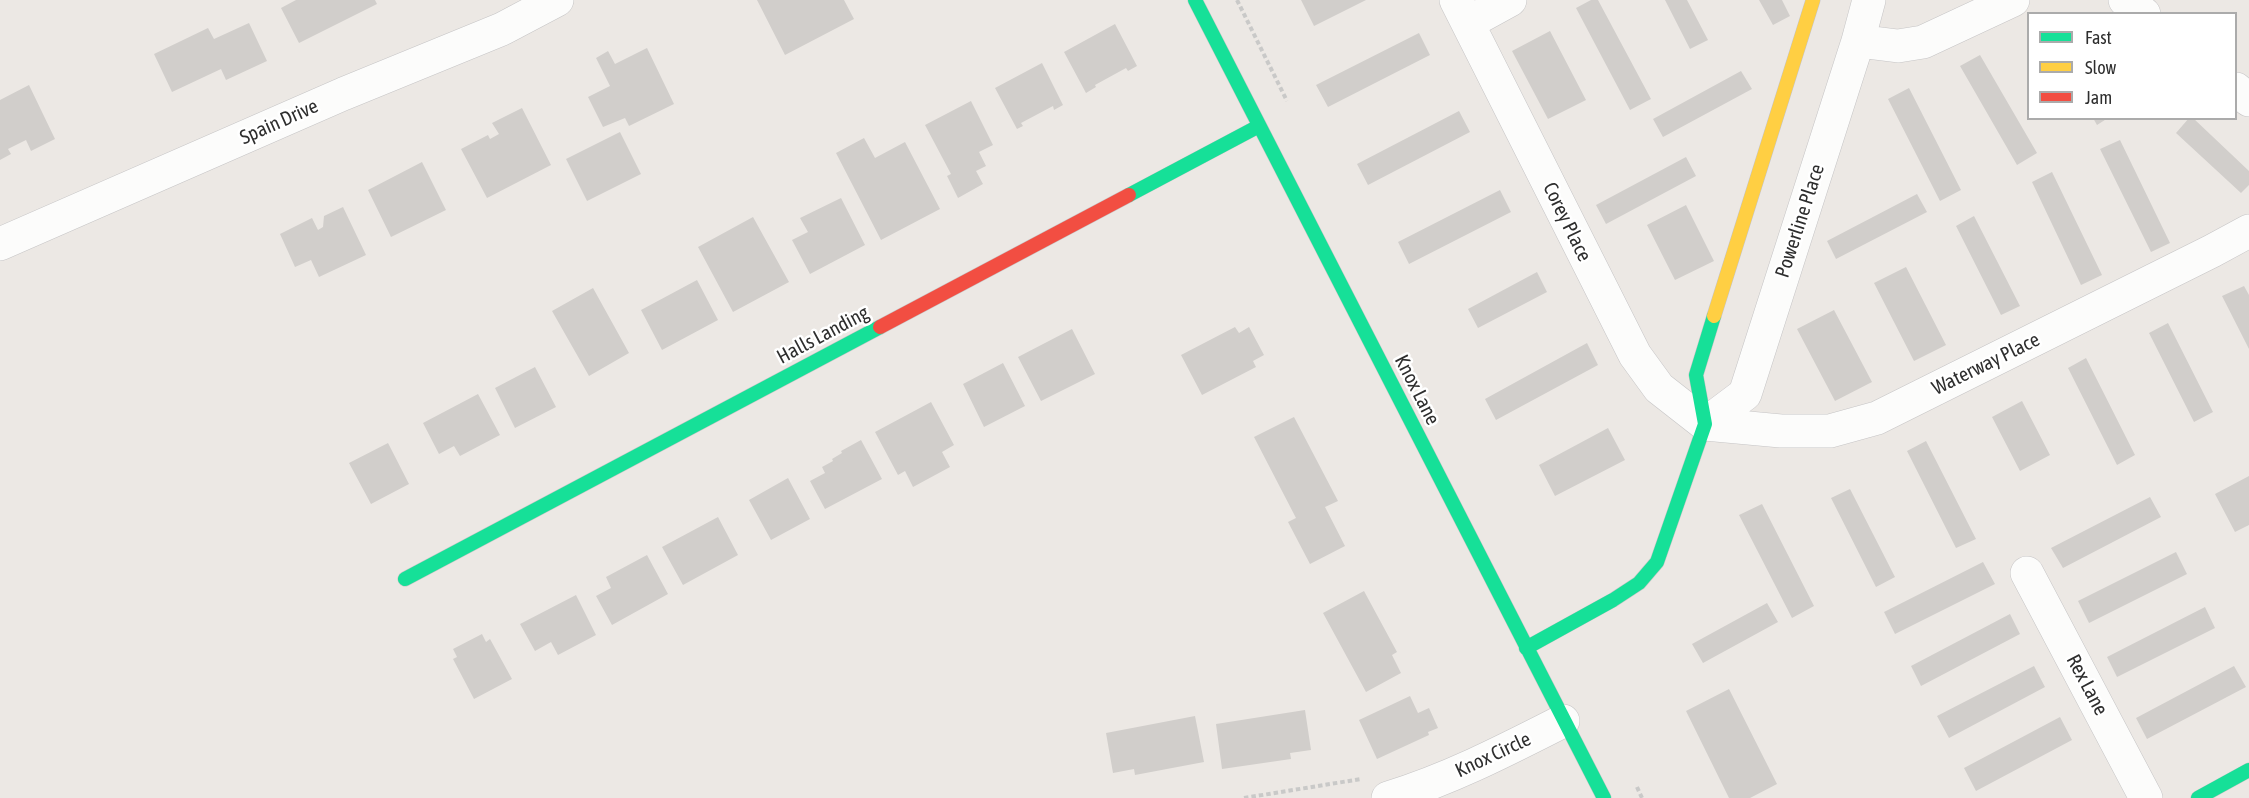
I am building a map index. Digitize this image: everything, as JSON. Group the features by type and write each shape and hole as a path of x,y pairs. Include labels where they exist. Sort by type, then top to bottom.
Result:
{"street":[{"name":"Spain Drive","path":"0,244 343,94 502,29 557,0"},
{"name":"Knox Lane","path":"1195,0 1604,798"},
{"path":"1462,11 1510,0"},
{"path":"1526,648 1639,583 1657,562 1705,424 1696,375 1813,0"},
{"name":"Powerline Place","path":"1705,424 1745,394 1858,41 1869,0"},
{"path":"1858,41 1898,46 1923,42 2013,0"},
{"path":"2125,0 2141,12"},
{"name":"Corey Place","path":"1462,11 1635,355 1659,388 1705,424"},
{"path":"2237,91 2249,100"},
{"name":"Halls Landing","path":"405,579 1259,126"},
{"name":"Waterway Place","path":"1705,424 1781,430 1830,430 1877,418 2202,257 2249,231"},
{"name":"Rex Lane","path":"2027,573 2146,798"},
{"name":"Knox Circle","path":"1388,798 1426,786 1563,721"},
{"path":"2198,798 2249,770"}],"building":[{"path":"296,0 375,0 377,4 299,43 281,8"},
{"path":"757,0 844,0 854,19 785,55"},
{"path":"1301,0 1366,0 1314,26"},
{"path":"1591,0 1598,0 1651,99 1630,110 1576,8"},
{"path":"1665,0 1687,0 1708,40 1690,49"},
{"path":"1759,0 1782,0 1790,16 1773,25"},
{"path":"249,23 267,61 226,80 221,69 172,92 154,54 208,28 214,39"},
{"path":"1115,24 1137,66 1128,71 1126,68 1095,85 1096,87 1086,93 1064,52"},
{"path":"1550,31 1586,100 1548,119 1512,51"},
{"path":"1419,33 1430,55 1328,107 1316,85"},
{"path":"647,48 674,104 629,126 625,118 603,127 588,97 610,86 596,58 608,51 615,64"},
{"path":"1980,55 2037,153 2017,165 1960,66"},
{"path":"1042,63 1063,105 1054,110 1053,106 1021,123 1023,126 1017,129 995,88"},
{"path":"1741,71 1752,89 1663,137 1653,119"},
{"path":"29,85 55,139 31,151 26,140 8,149 11,154 0,160 0,100"},
{"path":"1909,88 1961,190 1940,201 1888,99"},
{"path":"971,101 993,145 979,152 986,166 976,171 983,184 958,198 947,176 951,174 925,125"},
{"path":"522,108 551,165 487,198 461,149 488,135 490,139 499,134 492,123"},
{"path":"1459,111 1470,132 1368,185 1357,164"},
{"path":"2094,120 2105,120 2097,125"},
{"path":"2187,120 2195,120 2249,171 2249,185 2241,193 2176,133"},
{"path":"620,132 641,174 587,201 566,159"},
{"path":"864,138 875,158 905,142 940,209 881,240 836,153"},
{"path":"2120,140 2170,243 2151,252 2100,149"},
{"path":"1686,157 1696,176 1606,224 1596,205"},
{"path":"422,162 446,210 391,237 368,190"},
{"path":"2052,172 2102,275 2081,285 2032,182"},
{"path":"1500,190 1511,212 1409,264 1398,242"},
{"path":"1917,194 1927,212 1836,259 1827,241"},
{"path":"841,198 865,245 810,274 792,240 808,232 800,218"},
{"path":"1686,205 1714,261 1675,280 1647,225"},
{"path":"343,207 366,255 319,277 311,260 295,267 280,234 312,218 318,230 323,227 324,216"},
{"path":"1974,216 2020,306 2001,315 1956,226"},
{"path":"753,217 789,282 733,312 698,247"},
{"path":"1906,267 1946,345 1914,361 1874,283"},
{"path":"1537,272 1547,292 1478,328 1468,309"},
{"path":"697,280 718,320 662,350 641,310"},
{"path":"2244,286 2249,295 2249,349 2222,296"},
{"path":"593,288 629,353 589,376 552,311"},
{"path":"1834,310 1872,382 1835,401 1797,329"},
{"path":"2168,323 2213,412 2194,422 2149,333"},
{"path":"1235,327 1239,333 1249,327 1264,355 1253,361 1256,367 1202,395 1181,355"},
{"path":"1072,329 1095,374 1041,401 1018,357"},
{"path":"1587,343 1598,365 1496,420 1485,399"},
{"path":"2086,358 2135,455 2117,465 2068,368"},
{"path":"1003,363 1025,406 984,427 963,384"},
{"path":"535,367 556,407 515,428 495,388"},
{"path":"478,394 500,435 460,456 454,446 439,454 423,423"},
{"path":"2022,401 2050,455 2020,471 1992,417"},
{"path":"931,402 954,445 942,452 950,467 913,487 905,471 898,475 875,432"},
{"path":"1294,417 1338,501 1325,507 1345,546 1310,564 1288,522 1296,518 1254,437"},
{"path":"1608,428 1625,460 1555,496 1539,465"},
{"path":"861,440 882,479 825,509 810,481 825,473 822,467 833,461 832,459 842,453 841,451"},
{"path":"1926,441 1976,539 1956,548 1907,451"},
{"path":"388,443 409,484 371,504 349,463"},
{"path":"2249,476 2249,525 2235,532 2215,494"},
{"path":"788,478 810,519 771,540 749,500"},
{"path":"1850,489 1895,577 1876,587 1831,498"},
{"path":"2150,497 2161,517 2063,568 2051,548"},
{"path":"1762,504 1814,606 1792,618 1739,515"},
{"path":"718,517 738,555 683,585 662,547"},
{"path":"2176,552 2187,574 2089,623 2078,601"},
{"path":"647,555 668,594 612,625 596,596 611,588 606,577"},
{"path":"1983,562 1995,584 1895,634 1884,612"},
{"path":"1364,591 1397,652 1392,655 1401,673 1366,692 1323,613"},
{"path":"576,595 596,635 558,655 551,642 535,651 520,624"},
{"path":"1767,603 1778,622 1703,663 1692,644"},
{"path":"2205,607 2215,628 2117,677 2107,657"},
{"path":"2010,614 2020,634 1921,686 1911,666"},
{"path":"482,634 486,642 490,639 512,679 474,699 453,659 457,657 453,649"},
{"path":"2034,666 2045,687 1949,738 1937,716"},
{"path":"2234,666 2246,687 2147,739 2136,718"},
{"path":"1729,689 1777,784 1750,798 1729,798 1686,711"},
{"path":"1410,696 1418,713 1429,708 1438,728 1428,732 1429,735 1377,759 1359,720"},
{"path":"1305,710 1311,750 1290,753 1291,759 1222,769 1216,724"},
{"path":"1195,716 1204,762 1135,775 1134,769 1113,773 1106,733"},
{"path":"2060,717 2072,740 1976,791 1964,768"}],"traffic: fast":[{"path":"1195,0 1604,798"},
{"path":"1129,195 1259,126"},
{"path":"1526,648 1639,583 1657,562 1705,424 1696,375 1714,316"},
{"path":"405,579 880,327"},
{"path":"2198,798 2249,770"}],"traffic: slow":[{"path":"1714,316 1813,0"}],"traffic: jam":[{"path":"880,327 1129,195"}]}
